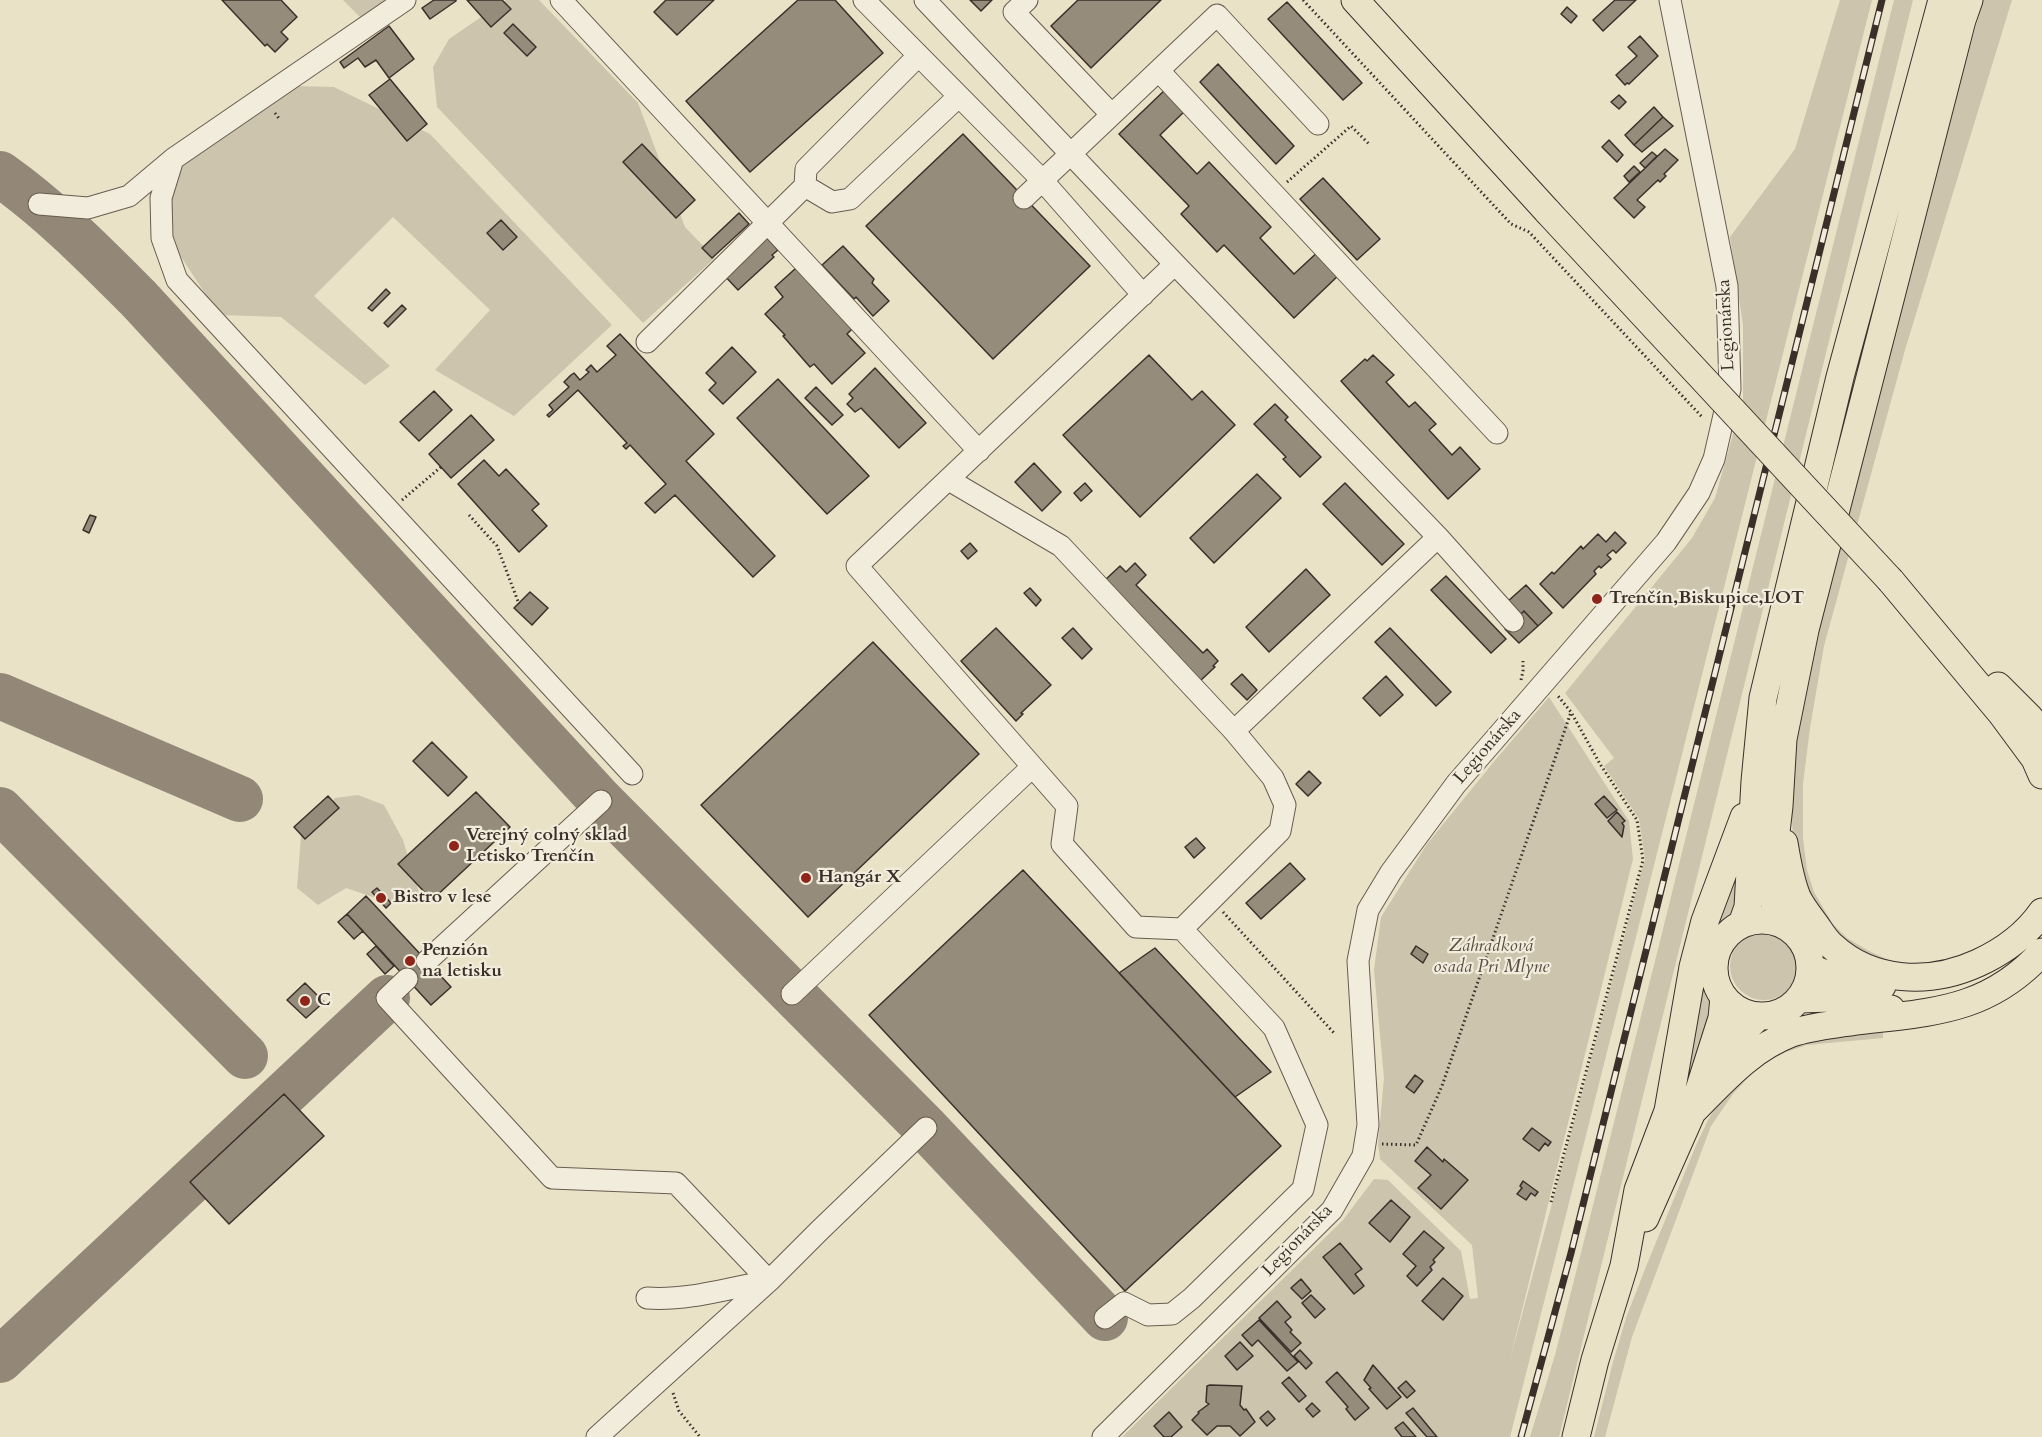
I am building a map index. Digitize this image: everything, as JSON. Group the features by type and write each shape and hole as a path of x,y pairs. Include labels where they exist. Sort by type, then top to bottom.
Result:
{"main road":[{"path":"1355,0 1891,582 2001,713 2035,759 2042,775"},
{"path":"1742,924 1748,907 1755,781 1763,698 1840,377 1942,0"},
{"path":"1782,924 1773,897 1772,867 1783,739 1805,630 1864,396 1969,0"},
{"path":"1891,582 1988,675 2042,733"},
{"path":"1624,1266 1638,1190 1668,1111 1693,967 1705,921 1739,832 1755,781"},
{"path":"1779,806 1788,866 1797,898 1831,946 1856,963 1877,972 1898,977 1927,978 1947,975 1992,956 2010,945 2026,932 2042,912"},
{"path":"1811,968 1826,974 1893,988 1916,990 1945,986 1963,981 2000,963 2023,943 2042,916"},
{"path":"1762,920 1782,924 1794,931 1809,954 1811,968 1808,984 1800,999 1781,1012 1759,1016 1739,1011 1724,997 1715,978 1715,956 1725,937 1742,924 1762,920"},
{"path":"1692,1112 1742,1061 1765,1045 1793,1033 1827,1025 1941,1011 1976,1000 2000,988 2025,971 2042,952"},
{"path":"1576,1437 1595,1360 1624,1266 1692,1112 1722,1018 1724,997"},
{"path":"1800,999 1831,998 1916,1014"},
{"path":"1692,1112 1744,1029 1759,1016"}],"street":[{"path":"39,204 88,208 129,196 173,159 405,0"},
{"path":"561,0 979,451"},
{"path":"864,0 1042,180 1143,295"},
{"path":"925,0 1438,537 1513,621"},
{"path":"1027,0 1014,12 1112,114"},
{"name":"Legionárska","path":"1103,1437 1332,1210 1362,1156 1368,1125 1358,962 1368,910 1391,872 1456,784 1666,542 1699,493 1714,459 1721,437 1730,389 1727,286 1670,0"},
{"path":"1024,198 1217,15 1318,124"},
{"path":"647,342 805,186 806,169 918,56"},
{"path":"1159,71 1497,433"},
{"path":"805,186 832,202 850,199 958,97"},
{"path":"173,159 161,198 162,238 177,280 632,774"},
{"path":"1105,1318 1124,1303 1148,1315 1172,1314 1192,1298 1303,1189 1317,1125 1274,1028 1182,929 1136,927 1062,844 1067,806 857,566 1175,264"},
{"path":"949,480 1061,546 1234,731 1273,778 1285,805 1280,831 1182,929"},
{"path":"1234,731 1438,537"},
{"path":"792,994 1032,767"},
{"path":"427,961 601,801"},
{"path":"407,979 387,998 552,1178 676,1183 769,1281"},
{"path":"597,1437 769,1281 926,1128"},
{"path":"647,1298 688,1296 769,1281"}],"path":[{"path":"1303,0 1510,224 1529,232 1721,437"},
{"path":"1275,193 1351,126 1369,144"},
{"path":"389,511 441,467"},
{"path":"470,515 497,546 519,604"},
{"path":"1520,682 1523,661"},
{"path":"1547,680 1571,712 1600,764 1636,819 1642,860 1551,1202"},
{"path":"1378,1144 1416,1145 1442,1086 1571,712"},
{"path":"1212,899 1334,1034"},
{"path":"674,1367 672,1391 679,1411 699,1437"}],"green space":[{"path":"343,0 391,0 363,20"},
{"path":"506,0 539,0 638,103 685,227 715,258 643,323 437,107 433,67 449,39"},
{"name":"Záhradková osada Pri Mlyne","path":"1840,0 1872,0 1510,1437 1122,1437 1343,1220 1374,1179 1388,1180 1461,1251 1470,1299 1478,1298 1472,1245 1380,1159 1378,1144 1384,1078 1374,970 1381,917 1427,844 1549,697 1629,821 1633,859 1510,1359 1645,859 1639,819 1604,766 1614,758 1565,693 1692,538 1715,498 1743,399 1743,325 1730,237 1795,149"},
{"path":"1894,0 1913,0 1559,1437 1530,1437 1555,1355 1656,957"},
{"path":"1983,0 2012,0 1905,350 1824,646 1803,784 1803,838 1807,870 1814,892 1832,923 1847,938 1889,960 1888,967 1847,947 1812,907 1793,845 1791,788 1799,720 1828,588"},
{"path":"294,86 334,87 430,134 612,325 514,416 435,370 490,310 393,217 314,296 390,366 365,385 281,317 219,315 172,243 167,209 182,161"},
{"path":"358,795 384,805 403,840 421,899 391,903 346,888 318,905 297,888 301,836 335,798"},
{"path":"1743,845 1743,878 1732,919 1716,934 1705,964 1706,982 1713,998 1713,1022 1697,1064 1676,1108 1699,971"},
{"path":"1771,932 1783,938 1792,947 1798,959 1796,979 1788,990 1771,1000 1757,1000 1740,990 1732,979 1730,959 1740,942 1751,934"},
{"path":"1883,1029 1883,1038 1807,1045 1786,1052 1754,1071 1733,1094 1711,1126 1632,1337 1605,1437 1594,1437 1626,1318 1697,1143 1709,1118 1728,1088 1783,1045"}],"building":[{"path":"222,0 281,0 297,17 281,32 288,39 275,52 267,44 265,46"},
{"path":"434,0 456,1 430,19 422,8"},
{"path":"467,0 502,0 511,9 491,27"},
{"path":"666,0 714,0 677,35 654,12"},
{"path":"798,0 835,0 883,53 750,172 686,101"},
{"path":"970,0 992,0 981,11"},
{"path":"1078,0 1161,0 1091,68 1051,26"},
{"path":"1615,0 1636,0 1603,31 1593,20"},
{"path":"1287,2 1362,83 1343,100 1268,19"},
{"path":"1567,7 1577,16 1571,23 1561,14"},
{"path":"513,24 536,47 527,56 504,33"},
{"path":"389,26 414,59 389,78 376,60 365,67 358,58 344,68 340,62"},
{"path":"1640,36 1658,56 1629,84 1625,85 1616,75 1637,56 1628,47"},
{"path":"1218,64 1294,146 1276,164 1200,82"},
{"path":"390,79 427,124 407,141 369,95"},
{"path":"1167,88 1187,109 1160,135 1197,174 1209,162 1271,227 1260,238 1294,274 1321,249 1342,272 1294,318 1224,245 1217,252 1181,214 1189,206 1119,134"},
{"path":"1619,95 1626,102 1619,109 1611,102"},
{"path":"1654,107 1663,117 1634,145 1625,135"},
{"path":"1663,117 1673,126 1642,152 1634,145"},
{"path":"963,134 1090,266 993,359 866,226"},
{"path":"1609,140 1623,155 1617,162 1602,147"},
{"path":"642,144 695,200 676,218 623,162"},
{"path":"1665,149 1678,160 1664,174 1666,176 1660,182 1658,180 1637,200 1645,207 1634,218 1614,198"},
{"path":"1652,152 1657,156 1645,168 1640,163"},
{"path":"1634,166 1640,172 1629,182 1624,176"},
{"path":"1323,178 1380,239 1357,260 1300,199"},
{"path":"739,213 749,224 712,258 702,248"},
{"path":"501,220 517,237 503,250 487,233"},
{"path":"767,238 778,250 772,255 774,257 738,290 722,273"},
{"path":"843,246 874,279 872,283 889,301 873,316 822,265"},
{"path":"796,268 853,328 847,334 865,353 832,384 814,364 810,367 765,314 783,297 775,287"},
{"path":"386,289 390,293 372,311 368,308"},
{"path":"402,305 406,309 388,327 384,323"},
{"path":"620,334 714,434 686,461 775,556 753,577 675,495 655,513 645,503 666,484 630,445 626,449 623,446 627,443 578,390 549,417 547,415 553,410 549,405 569,387 564,382 571,375 574,373 580,380 589,372 586,370 591,365 597,372 616,355 607,346"},
{"path":"732,347 756,372 723,404 709,390 716,383 706,373"},
{"path":"1149,355 1192,400 1202,391 1235,425 1140,517 1063,435"},
{"path":"1373,355 1394,375 1386,382 1409,407 1415,402 1436,424 1429,430 1452,455 1460,447 1480,469 1448,499 1341,381 1365,359 1367,361"},
{"path":"875,368 926,423 899,448 861,408 855,412 847,404 853,398 849,394"},
{"path":"778,379 869,476 827,514 737,418"},
{"path":"816,387 843,415 832,425 805,398"},
{"path":"434,391 452,410 419,441 400,422"},
{"path":"1275,404 1288,417 1285,420 1321,457 1300,477 1283,459 1286,457 1254,424"},
{"path":"471,415 494,440 451,478 429,454"},
{"path":"484,460 499,476 506,469 539,504 532,510 547,526 519,552 458,484"},
{"path":"1034,463 1061,492 1042,511 1015,482"},
{"path":"1257,474 1281,498 1214,563 1190,538"},
{"path":"1085,483 1092,491 1081,501 1074,493"},
{"path":"1345,483 1404,544 1382,565 1323,504"},
{"path":"90,515 96,517 89,533 83,530"},
{"path":"1615,532 1626,543 1616,553 1613,550 1607,555 1611,559 1594,571 1596,574 1563,608 1540,584 1552,572 1554,574 1581,546 1583,549 1598,534 1606,542"},
{"path":"970,543 977,551 968,559 961,551"},
{"path":"1135,563 1146,575 1136,585 1203,653 1207,649 1218,661 1200,681 1104,581 1120,566 1126,572"},
{"path":"1306,569 1330,595 1269,652 1246,627"},
{"path":"1446,576 1506,639 1491,653 1431,590"},
{"path":"1526,585 1552,613 1538,626 1524,611 1520,615 1507,602"},
{"path":"1030,588 1041,600 1036,606 1024,593"},
{"path":"530,592 548,608 532,625 514,608"},
{"path":"1524,611 1538,626 1519,643 1505,629"},
{"path":"996,628 1051,685 1021,713 1023,714 1016,721 961,661"},
{"path":"1073,628 1092,649 1082,659 1062,638"},
{"path":"1390,628 1451,692 1436,706 1375,642"},
{"path":"873,642 979,754 808,917 701,805"},
{"path":"1242,674 1257,690 1247,700 1231,684"},
{"path":"1386,676 1403,695 1380,716 1363,698"},
{"path":"432,742 467,777 448,796 413,761"},
{"path":"1309,771 1321,783 1308,796 1296,784"},
{"name":"Verejný colný sklad Letisko Trenčín","path":"476,792 510,827 432,900 398,864"},
{"path":"328,796 339,808 305,839 294,827"},
{"path":"1604,796 1617,810 1607,818 1595,804"},
{"path":"1617,812 1625,821 1622,823 1624,826 1622,837 1608,821"},
{"path":"1196,838 1205,848 1194,858 1185,847"},
{"path":"1290,863 1305,879 1261,919 1246,903"},
{"path":"1023,870 1281,1146 1125,1291 869,1015"},
{"name":"Bistro v lese","path":"377,888 391,903 386,908 372,892"},
{"path":"366,896 451,987 431,1005 347,914"},
{"path":"347,914 363,931 354,939 338,922"},
{"path":"376,946 394,966 385,974 367,954"},
{"path":"1416,946 1428,954 1423,963 1411,954"},
{"path":"1155,948 1271,1072 1235,1097 1119,973"},
{"name":"C","path":"305,983 324,1002 306,1018 287,1000"},
{"path":"1415,1075 1423,1081 1414,1093 1406,1087"},
{"path":"284,1094 324,1136 229,1224 190,1182"},
{"path":"1532,1128 1551,1142 1548,1146 1545,1143 1539,1151 1523,1139"},
{"path":"1427,1147 1468,1180 1441,1209 1418,1188 1431,1175 1415,1161"},
{"path":"1523,1181 1538,1192 1535,1196 1531,1193 1526,1200 1517,1194 1522,1188 1520,1186"},
{"path":"1391,1200 1410,1217 1390,1242 1369,1223"},
{"path":"1424,1231 1444,1248 1433,1260 1435,1262 1430,1267 1432,1270 1417,1286 1407,1276 1416,1266 1403,1254"},
{"path":"1340,1243 1362,1269 1355,1274 1364,1286 1354,1294 1323,1257"},
{"path":"1443,1278 1463,1296 1443,1320 1422,1301"},
{"path":"1301,1279 1311,1291 1302,1299 1291,1288"},
{"path":"1311,1295 1325,1309 1315,1318 1302,1303"},
{"path":"1277,1301 1291,1317 1285,1322 1292,1330 1290,1332 1301,1343 1291,1352 1259,1318"},
{"path":"1259,1320 1298,1362 1287,1371 1258,1340 1252,1346 1242,1335"},
{"path":"1240,1342 1253,1356 1237,1370 1225,1356"},
{"path":"1300,1350 1312,1363 1306,1369 1294,1356"},
{"path":"1373,1365 1401,1397 1387,1409 1364,1380"},
{"path":"1337,1372 1369,1408 1355,1420 1346,1409 1348,1407 1326,1382"},
{"path":"1289,1377 1306,1396 1299,1402 1282,1383"},
{"path":"1406,1381 1415,1391 1407,1398 1398,1388"},
{"path":"1207,1386 1242,1386 1240,1405 1244,1410 1246,1409 1255,1422 1240,1436 1230,1426 1217,1426 1207,1435 1192,1420 1209,1404 1206,1402"},
{"path":"1312,1403 1320,1411 1313,1417 1306,1409"},
{"path":"1413,1408 1437,1437 1427,1437 1406,1413"},
{"path":"1268,1411 1275,1419 1267,1426 1260,1418"},
{"path":"1169,1412 1182,1427 1171,1437 1164,1437 1154,1426"},
{"path":"1403,1422 1416,1437 1402,1437 1395,1428"}],"taxiway":[{"path":"0,174 55,218 139,299 601,801 926,1128 1105,1318"},
{"path":"0,696 240,799"},
{"path":"0,810 245,1056"},
{"path":"0,1360 387,998"}],"railway":[{"path":"1521,1437 1571,1253 1882,0"}],"place":[{"name":"Trenčín,Biskupice,LOT","path":"1597,599"},
{"name":"Verejný colný sklad Letisko Trenčín","path":"454,846"},
{"name":"Hangár X","path":"806,878"},
{"name":"Bistro v lese","path":"381,898"},
{"name":"Penzión na letisku","path":"410,961"},
{"name":"C","path":"305,1001"}]}
